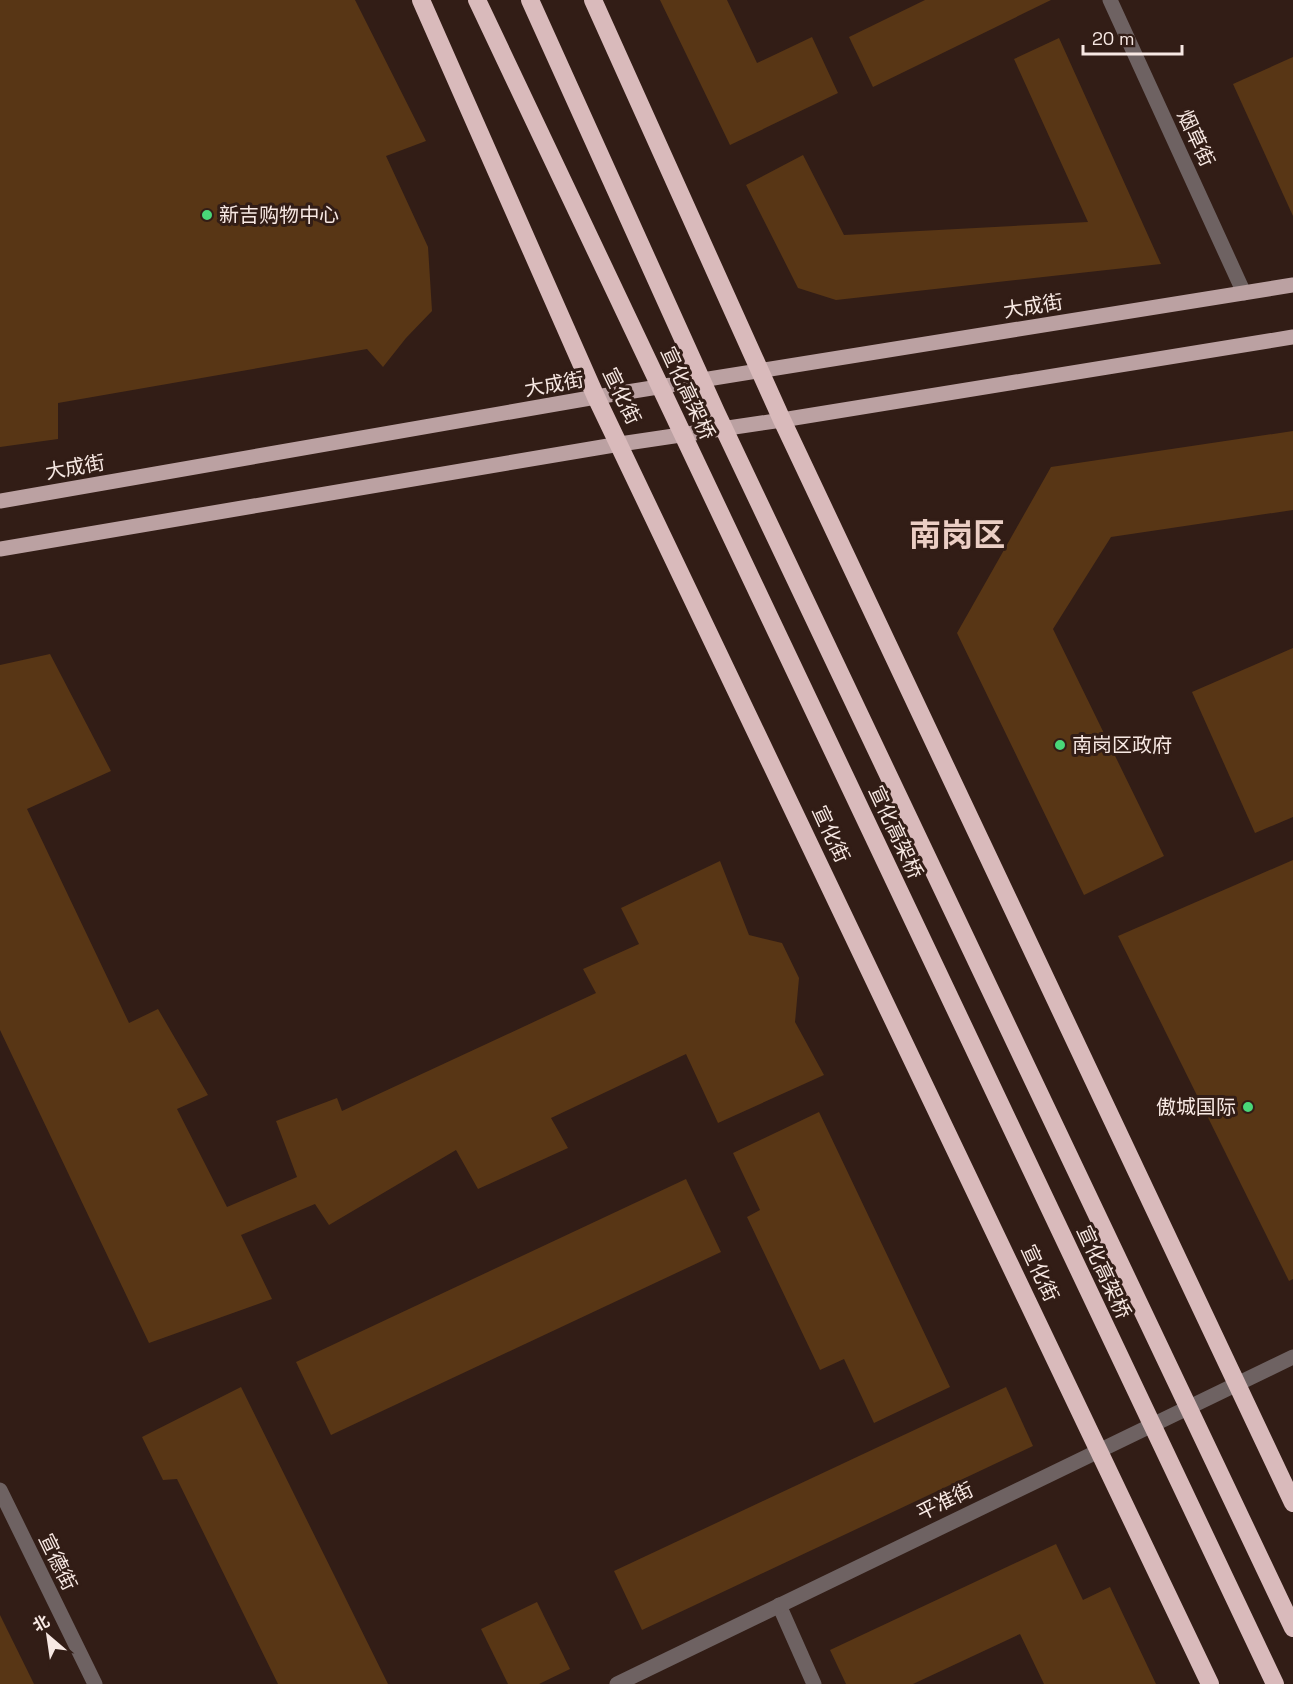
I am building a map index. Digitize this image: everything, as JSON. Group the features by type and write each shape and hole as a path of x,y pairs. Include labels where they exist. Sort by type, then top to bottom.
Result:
{"highway":[{"name":"宣化街","path":"420,0 596,397 1100,1449 1210,1684"},
{"name":"宣化高架桥","path":"477,0 1275,1684"},
{"name":"宣化高架桥","path":"530,0 716,412 1293,1628"},
{"path":"593,0 782,420 1293,1503"}],"main road":[{"name":"大成街","path":"0,501 596,397 1293,285"},
{"path":"0,549 620,444 1293,337"}],"street":[{"name":"烟草街","path":"1110,0 1244,292"},
{"name":"平准街","path":"617,1684 1293,1356"},
{"name":"宣德街","path":"0,1490 95,1684"},
{"path":"779,1605 814,1684"}],"building":[{"name":"新吉购物中心","path":"0,0 355,0 426,141 386,156 428,247 432,311 383,367 367,349 58,403 58,439 0,447"},
{"path":"660,0 727,0 757,63 812,37 838,93 730,145"},
{"path":"925,0 1051,0 873,87 849,37"},
{"path":"1059,38 1161,264 836,300 798,288 746,185 803,155 844,235 1088,222 1014,59"},
{"path":"1293,57 1293,216 1233,84"},
{"name":"南岗区政府","path":"1293,431 1293,510 1111,537 1053,629 1164,856 1084,895 957,633 1051,467"},
{"path":"1293,648 1293,817 1255,833 1192,692"},
{"path":"50,654 111,771 27,809 129,1023 158,1009 208,1095 177,1109 227,1207 297,1177 276,1121 337,1098 342,1111 596,993 583,969 639,944 621,908 720,861 749,935 782,943 799,978 795,1022 824,1075 718,1123 686,1054 551,1118 568,1148 478,1189 456,1150 329,1225 315,1204 241,1235 272,1299 149,1343 0,1030 0,665"},
{"name":"傲城国际","path":"1293,860 1293,1279 1289,1281 1118,936"},
{"path":"819,1112 950,1387 874,1423 844,1359 820,1370 747,1217 760,1210 733,1153"},
{"path":"686,1179 721,1252 331,1435 296,1362"},
{"path":"241,1387 388,1684 278,1684 177,1479 163,1480 142,1437"},
{"path":"1006,1387 1033,1446 642,1630 614,1571"},
{"path":"1056,1544 1083,1600 1110,1587 1156,1684 1044,1684 1020,1634 913,1684 846,1684 830,1650"},
{"path":"537,1602 570,1669 539,1684 508,1684 481,1629"},
{"path":"0,1615 34,1684 0,1684"}],"place":[{"name":"新吉购物中心","path":"207,215"},
{"name":"南岗区政府","path":"1060,745"},
{"name":"傲城国际","path":"1248,1107"}],"district":[{"name":"南岗区","path":"957,535"}]}
